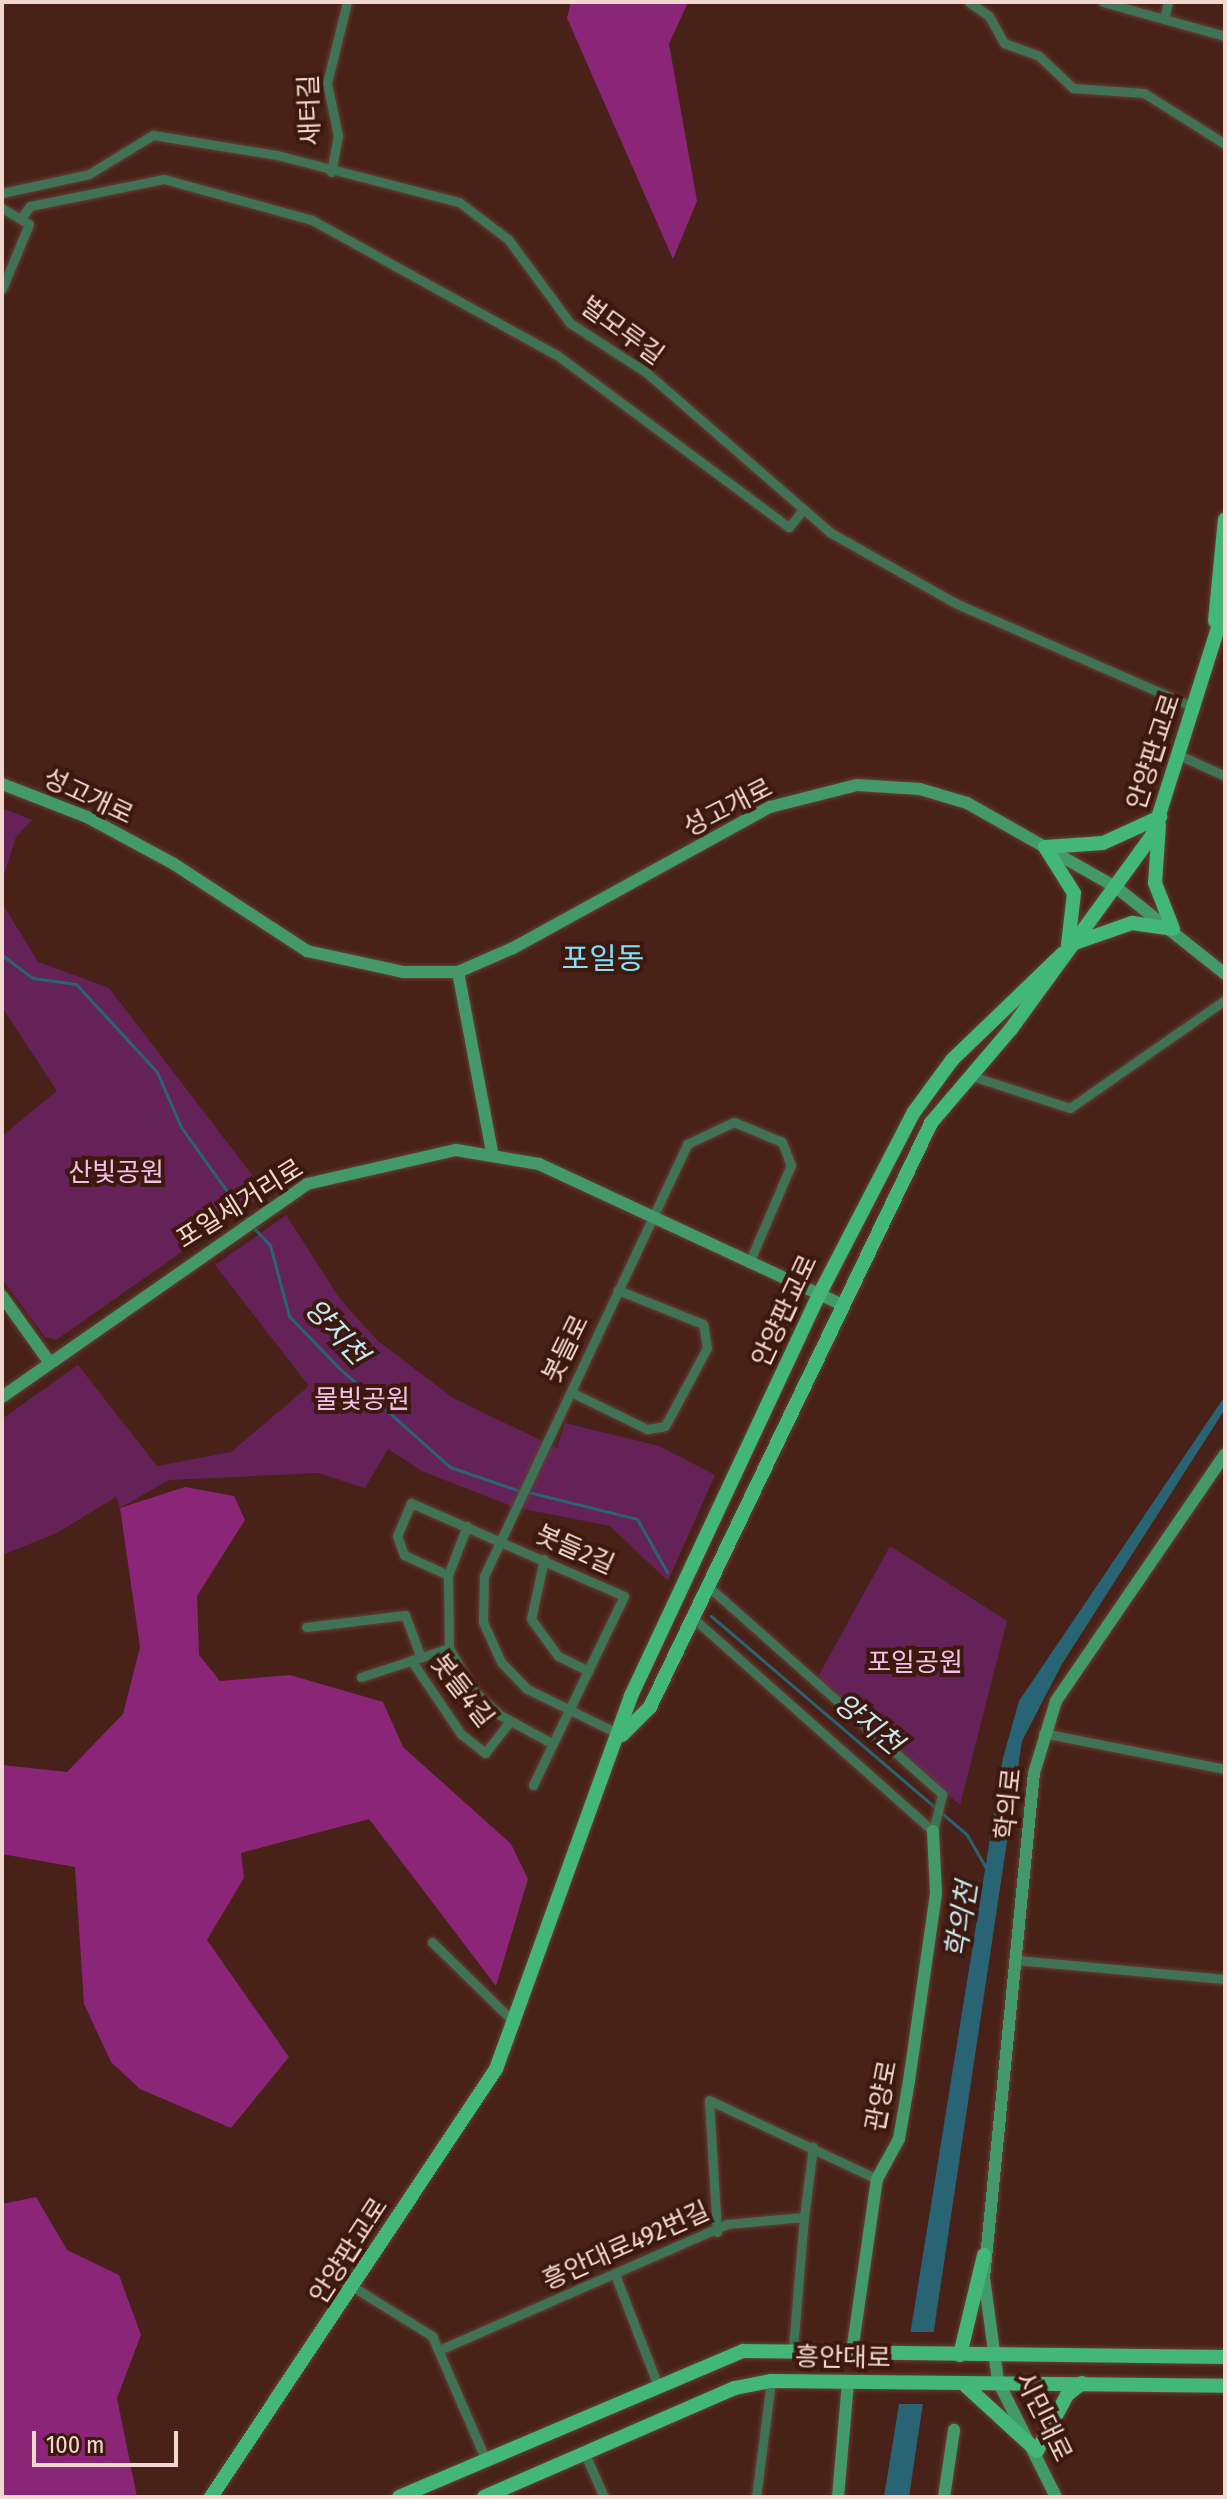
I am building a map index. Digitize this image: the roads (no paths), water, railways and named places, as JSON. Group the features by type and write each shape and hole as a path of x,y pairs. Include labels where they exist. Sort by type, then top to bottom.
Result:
{"main road":[{"name":"안양판교로","path":"1215,634 1214,576 1225,519"},
{"name":"안양판교로","path":"622,1736 650,1707 908,1164 969,1075 1117,888 1160,817 1225,605"},
{"path":"1160,817 1155,883 1173,929 1132,923 1066,949 1074,893 1045,847 1103,843 1160,817"},
{"name":"안양판교로","path":"211,2497 355,2288 518,2026 582,1830 622,1736 631,1696 819,1295 914,1112 952,1060 1066,949"},
{"path":"956,2354 984,2255"},
{"name":"흥안대로","path":"399,2497 657,2383 743,2351 793,2347 857,2353 1225,2357"},
{"name":"흥안대로","path":"484,2497 735,2388 771,2381 947,2386 998,2381 1225,2386"},
{"path":"965,2385 1037,2451 1067,2395 1082,2383"},
{"path":"222,2481 224,2497"}],"street":[{"name":"새터길","path":"331,172 338,136 327,83 347,2"},
{"path":"969,2 989,16 1004,43 1039,56 1073,88 1144,93 1225,144"},
{"path":"1103,2 1225,36"},
{"path":"1164,19 1168,2"},
{"name":"벌모루길","path":"2,193 89,174 153,135 433,192 483,215 570,323 647,373 801,512 955,603 1195,708"},
{"path":"21,218 30,206 164,179 312,220 557,355 789,527 801,512"},
{"path":"2,208 29,224 20,260 2,289"},
{"path":"1181,756 1225,776"},
{"name":"성고개로","path":"2,784 87,817 174,864 307,951 355,966 458,972 770,807 818,792 857,785 920,789 967,803 1117,888 1173,929 1225,974"},
{"path":"458,972 492,1152"},
{"path":"969,1075 1070,1108 1225,1000"},
{"name":"봇들로","path":"622,1736 527,1689 501,1662 483,1622 484,1576 650,1216 687,1144 734,1122 782,1142 791,1165 749,1263"},
{"name":"포일세거리로","path":"2,1397 248,1220 307,1184 365,1165 456,1150 492,1152 539,1164 843,1305"},
{"path":"571,1392 647,1429 665,1426 707,1348 703,1324 618,1290"},
{"path":"2,1296 50,1363"},
{"name":"학의로","path":"991,2356 984,2255 1043,1733 1056,1701 1225,1454"},
{"name":"봇들2길","path":"448,1575 404,1555 397,1536 411,1503 624,1596 533,1785"},
{"path":"467,1526 448,1575 449,1648 472,1689 510,1721 553,1744"},
{"path":"544,1559 531,1619 558,1656 589,1671"},
{"path":"708,1586 942,1794 933,1831"},
{"name":"봇들4길","path":"306,1627 405,1615 416,1657 446,1715 485,1753 510,1721"},
{"path":"693,1618 933,1831"},
{"name":"봇들4길","path":"361,1677 449,1648"},
{"path":"1043,1733 1225,1769"},
{"name":"관양로","path":"857,2353 877,2179 899,2139 939,1843 933,1831"},
{"path":"432,1942 518,2026"},
{"path":"1015,1960 1225,1979"},
{"path":"717,2232 709,2100 877,2179"},
{"path":"793,2347 813,2147"},
{"name":"흥안대로492번길","path":"439,2350 616,2277 717,2232 727,2224 804,2217"},
{"path":"616,2277 657,2383"},
{"path":"355,2288 432,2336 486,2460"},
{"name":"시민대로","path":"991,2356 998,2381 1037,2451 1056,2497"},
{"path":"754,2496 771,2381"},
{"path":"838,2497 853,2382"},
{"path":"944,2497 954,2430"},
{"path":"585,2454 604,2497"}],"water":[{"name":"학의천","path":"1225,1396 1225,1409 1062,1664 1022,1741 909,2497 884,2497 1003,1758 1019,1701"}],"waterway":[{"name":"양지천","path":"2,955 33,978 76,984 157,1072 181,1127 249,1222"},
{"name":"양지천","path":"254,1228 270,1245 289,1316 338,1367 450,1467 520,1491"},
{"name":"양지천","path":"528,1492 637,1519 667,1572"},
{"name":"양지천","path":"711,1616 967,1835 987,1869"}],"district":[{"name":"포일동","path":"603,959"}],"park label":[{"name":"산빛공원","path":"116,1173"},
{"name":"물빛공원","path":"362,1400"},
{"name":"포일공원","path":"915,1663"}]}
